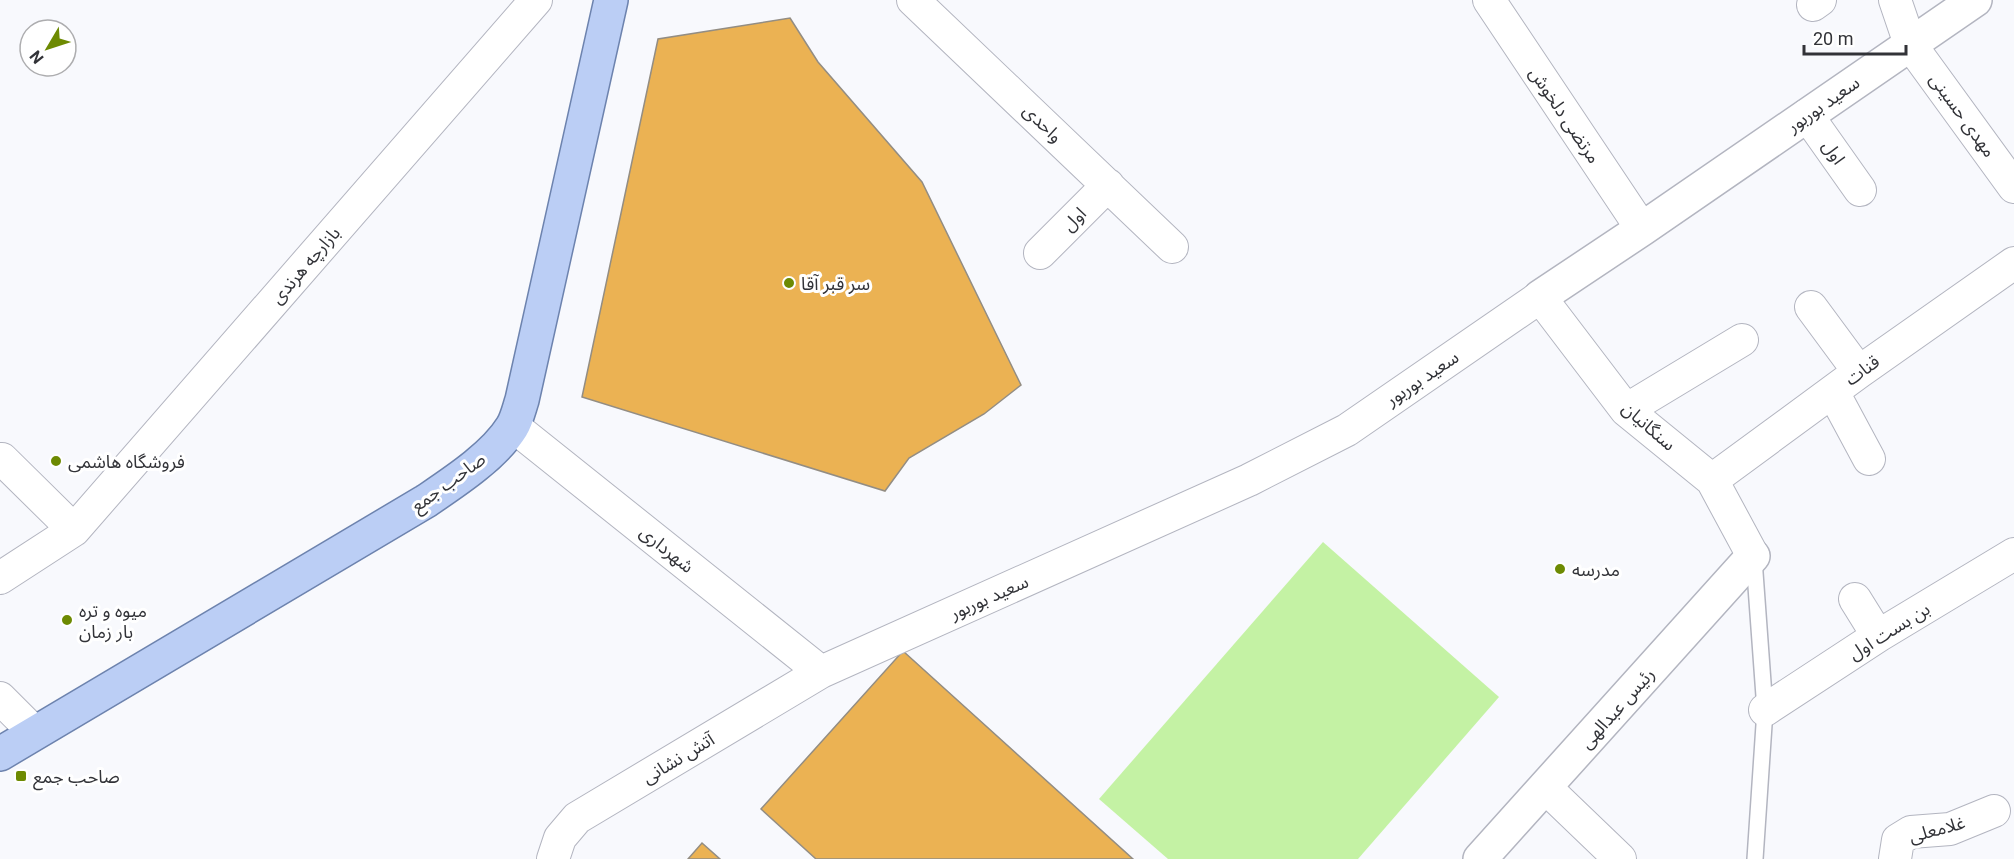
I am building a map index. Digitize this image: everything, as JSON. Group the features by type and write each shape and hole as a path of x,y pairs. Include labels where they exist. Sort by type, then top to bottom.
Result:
{"main road":[{"name":"صاحب جمع","path":"0,754 426,501 457,480 487,454 513,426 522,400 611,0"}],"street":[{"name":"بازارچه هرندی","path":"0,578 74,530 536,0"},
{"name":"واحدی","path":"913,0 1172,247"},
{"name":"مرتضی دلخوش","path":"1489,0 1642,230"},
{"name":"مهدی حسینی","path":"1895,0 1910,44 2014,188"},
{"name":"سعید بوربور","path":"821,672 1249,480 1337,435 1642,230 1975,0"},
{"name":"اول","path":"1807,115 1860,190"},
{"name":"اول","path":"1040,253 1108,185"},
{"name":"قنات","path":"1712,480 1859,372 2014,263"},
{"name":"سنگانیان","path":"1540,297 1626,410 1712,480 1754,556"},
{"path":"1811,307 1859,372"},
{"path":"1626,410 1742,340"},
{"path":"1833,392 1869,459"},
{"name":"شهرداری","path":"513,426 821,672"},
{"path":"0,461 2,459 74,530"},
{"name":"بن بست اول","path":"1765,710 1878,636 2014,554"},
{"name":"رئیس عبدالهی","path":"1480,859 1754,556"},
{"path":"1855,598 1878,636"},
{"name":"آتش نشانی","path":"553,859 560,838 577,818 821,672"},
{"path":"0,698 35,733"},
{"path":"1545,787 1620,859"},
{"name":"غلامعلی","path":"1896,859 1898,840 1911,832 1950,829 1994,811"}],"lane":[{"path":"1754,556 1765,710 1755,859"}],"green space":[{"path":"1323,542 1499,697 1358,859 1168,859 1099,799"}],"building":[{"name":"سر قبر آقا","path":"790,18 818,62 922,182 1021,385 984,414 909,458 885,491 582,397 658,39"},
{"path":"903,651 1133,859 816,859 761,809"},
{"path":"702,843 720,859 688,859"}],"place":[{"name":"سر قبر آقا","path":"789,283"},
{"name":"فروشگاه هاشمی","path":"56,461"},
{"name":"مدرسه","path":"1560,569"},
{"name":"میوه و تره بار زمان","path":"67,620"},
{"name":"صاحب جمع","path":"21,776"}]}
